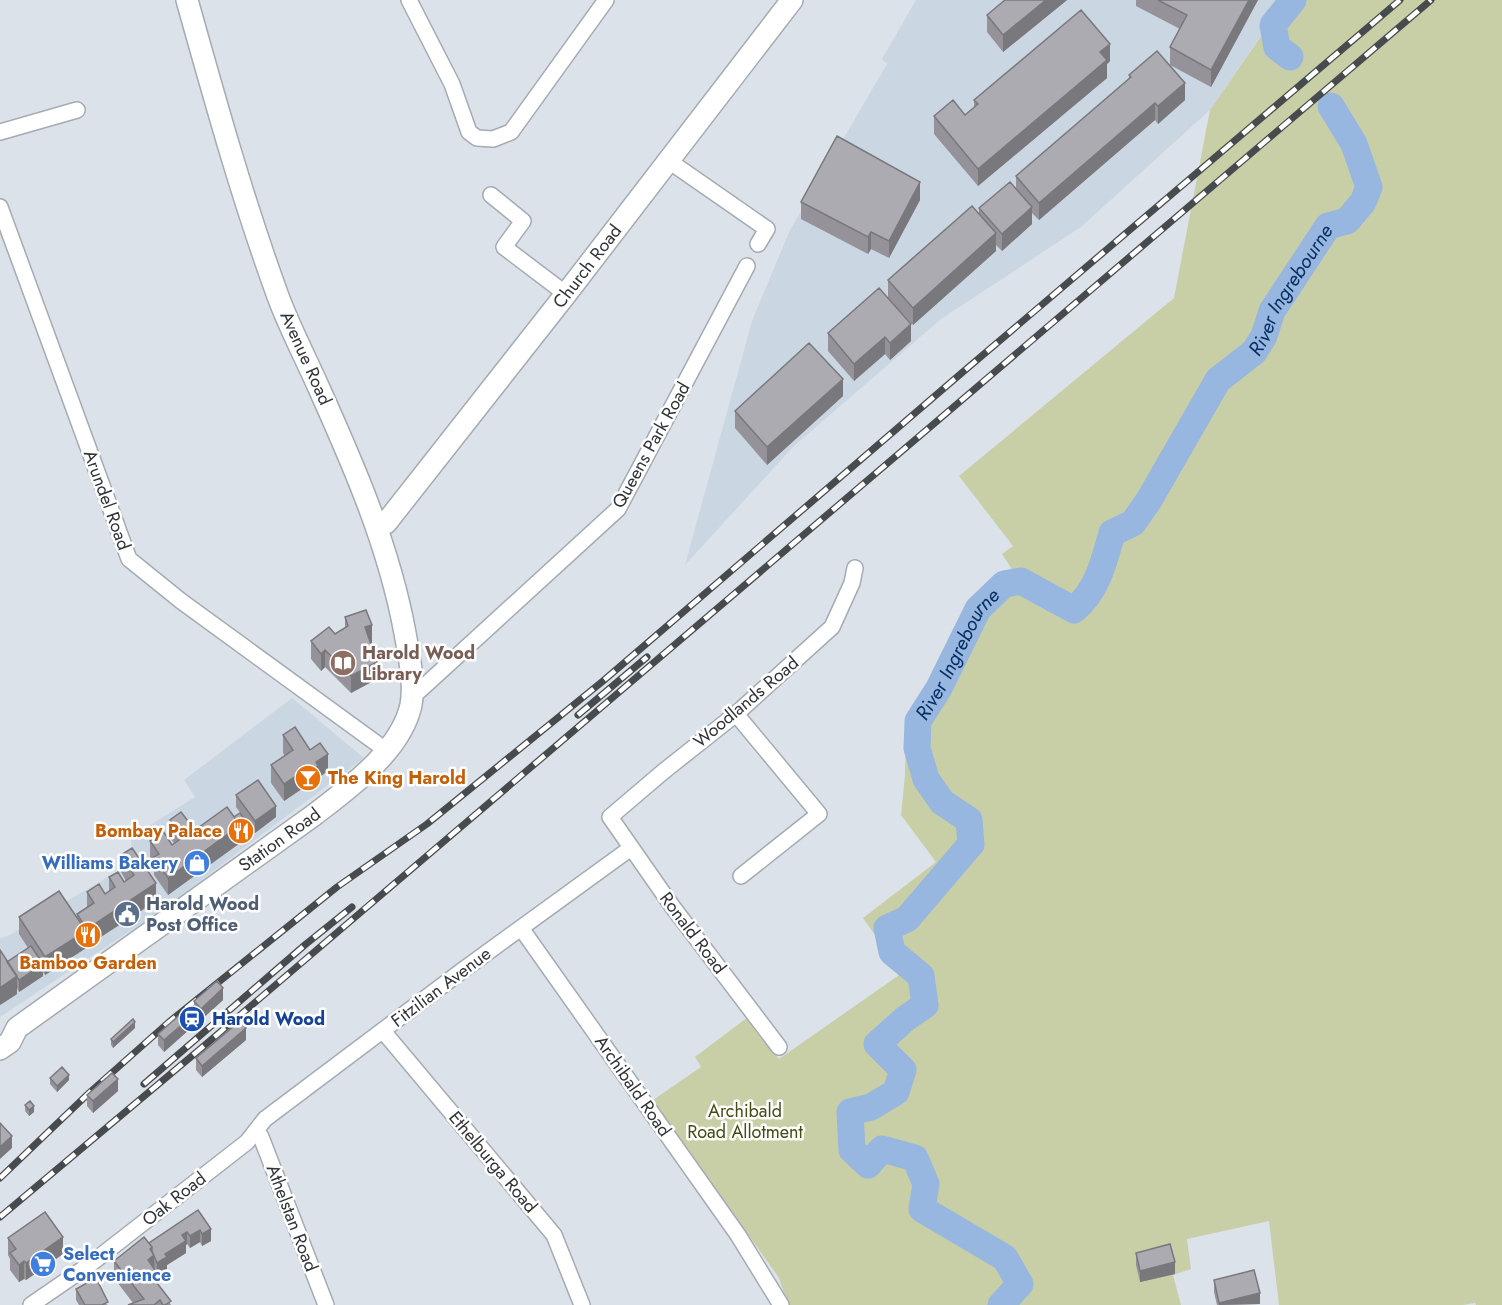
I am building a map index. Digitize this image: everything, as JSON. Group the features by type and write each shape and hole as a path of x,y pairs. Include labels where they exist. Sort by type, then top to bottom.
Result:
{"street":[{"name":"Avenue Road","path":"187,0 214,97 273,281 333,419 388,558 408,648 412,692 407,717"},
{"path":"409,0 452,84 469,132 477,138 493,139 511,132 606,0"},
{"name":"Church Road","path":"377,527 386,523 792,0"},
{"path":"0,132 77,110"},
{"path":"669,161 767,229 758,244"},
{"path":"491,195 524,221 504,247 566,294"},
{"name":"Arundel Road","path":"0,207 129,560 181,601 387,751"},
{"name":"Queens Park Road","path":"412,692 419,691 618,509 747,266"},
{"name":"Woodlands Road","path":"610,817 736,714 832,627 852,583 855,568"},
{"path":"736,714 819,814 741,876"},
{"name":"Station Road","path":"0,1049 10,1042 9,1030 314,815 387,751 399,735 407,717"},
{"name":"Ronald Road","path":"610,817 672,906 778,1047"},
{"name":"Fitzilian Avenue","path":"257,1132 265,1119 631,848"},
{"name":"Archibald Road","path":"521,928 738,1235 781,1305"},
{"name":"Ethelburga Road","path":"383,1031 554,1235 582,1305"},
{"name":"Oak Road","path":"31,1305 99,1257 257,1132"},
{"name":"Athelstan Road","path":"257,1132 261,1137 326,1305"}],"shaded area":[{"path":"916,0 1285,0 1210,110 1081,227 941,319 794,446 685,565 752,321 790,230 887,64 882,59"},
{"path":"292,698 364,758 160,911 0,1017 0,938 10,935 133,862 131,837 195,797 184,780"}],"green space":[{"name":"Archibald Road Allotment","path":"1286,0 1502,0 1502,1305 1476,1305 1475,1303 1463,1305 1279,1305 1269,1221 1187,1239 1191,1269 1173,1275 1181,1305 788,1305 779,1278 653,1100 701,1067 695,1057 748,1017 779,1059 902,973 863,918 936,862 901,815 905,775 906,717 979,600 996,580 1013,571 1002,554 1013,546 959,476 1174,298 1210,110"}],"building":[{"path":"1005,0 1046,0 1003,35 987,15"},
{"path":"1158,0 1249,0 1211,70 1170,47 1187,15"},
{"path":"1081,10 1110,44 1100,52 1107,60 978,169 934,116 953,100 965,115 978,104 974,100"},
{"path":"1157,51 1185,83 1158,106 1155,103 1039,203 1016,176 1131,77 1129,75"},
{"path":"837,136 920,182 889,241 871,232 868,237 801,202"},
{"path":"1010,182 1032,207 1002,234 979,208"},
{"path":"972,206 996,233 913,308 888,280"},
{"path":"879,288 911,324 890,343 885,337 854,364 828,333"},
{"path":"809,343 843,379 767,447 735,411"},
{"path":"366,610 372,625 365,627 377,662 351,676 325,650 321,654 311,641 329,627 335,634 348,626 345,617"},
{"path":"295,727 310,750 320,743 328,754 316,762 318,766 308,773 306,769 284,784 271,765 293,750 283,735"},
{"path":"258,780 276,806 255,821 236,795"},
{"path":"227,807 240,825 168,878 154,857 159,854 150,841 163,831 172,845 183,837 170,820 181,812 195,830"},
{"path":"240,813 251,829 241,836 240,825 234,817"},
{"path":"132,848 156,883 87,929 77,914 94,903 87,892 99,884 105,894 115,887 109,877 118,872 124,882 134,875 121,855"},
{"path":"59,891 86,931 45,957 19,917"},
{"path":"31,946 43,964 19,980 7,962"},
{"path":"0,950 17,976 0,988"},
{"path":"217,981 223,988 201,1009 194,1001"},
{"path":"185,1010 191,1017 164,1040 158,1034"},
{"path":"133,1019 135,1022 113,1042 111,1039"},
{"path":"240,1021 246,1028 202,1066 196,1058"},
{"path":"62,1067 69,1075 57,1086 50,1078"},
{"path":"112,1073 118,1079 93,1101 87,1095"},
{"path":"30,1101 34,1106 29,1110 25,1105"},
{"path":"0,1123 12,1136 0,1147"},
{"path":"198,1210 211,1229 202,1234 200,1230 190,1236 187,1232 182,1235 186,1241 165,1254 167,1257 157,1263 149,1243"},
{"path":"45,1212 63,1237 26,1263 24,1261 19,1265 10,1253 16,1249 8,1238"},
{"path":"144,1237 152,1247 150,1249 154,1255 148,1260 155,1270 150,1274 171,1301 165,1305 160,1300 154,1305 128,1305 144,1299 114,1261"},
{"path":"1170,1244 1175,1262 1140,1271 1136,1253"},
{"path":"1254,1270 1260,1293 1219,1303 1214,1280"},
{"path":"96,1278 108,1302 102,1305 85,1305 76,1289"}],"waterway":[{"name":"River Ingrebourne","path":"1290,57 1277,47 1273,25 1293,0"},
{"name":"River Ingrebourne","path":"1001,1305 1020,1284 1005,1258 922,1209 926,1184 915,1158 882,1149 868,1165 852,1150 850,1112 871,1107 896,1092 903,1070 877,1044 925,1005 921,976 892,952 887,928 907,919 971,844 969,820 942,802 926,779 917,748 918,721 939,688 978,609 1004,584 1021,581 1074,610 1082,602 1099,575 1112,533 1133,523 1149,500 1218,380 1254,352 1264,336 1272,311 1328,226 1347,221 1363,202 1369,187 1354,144 1331,106"}],"railway":[{"path":"0,1178 89,1093 169,1022 337,887 427,824 603,681 1400,0"},
{"path":"0,1217 1431,0"},
{"path":"578,715 647,657"},
{"path":"144,1084 352,907"}],"place":[{"name":"Harold Wood Library","path":"343,663"},
{"name":"The King Harold","path":"308,778"},
{"name":"Bombay Palace","path":"241,831"},
{"name":"Williams Bakery","path":"197,863"},
{"name":"Harold Wood Post Office","path":"127,914"},
{"name":"Bamboo Garden","path":"88,935"},
{"name":"Harold Wood","path":"192,1019"},
{"name":"Select Convenience","path":"43,1264"}]}
